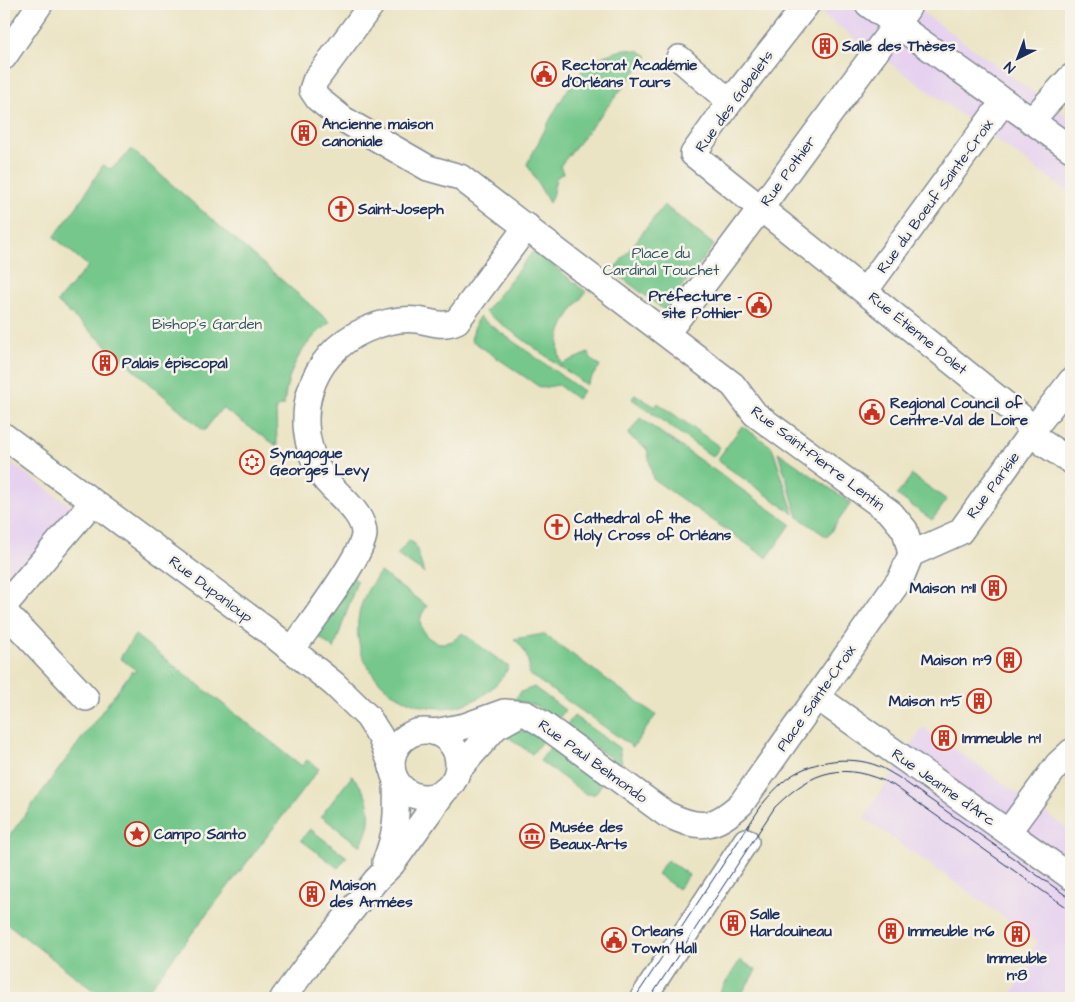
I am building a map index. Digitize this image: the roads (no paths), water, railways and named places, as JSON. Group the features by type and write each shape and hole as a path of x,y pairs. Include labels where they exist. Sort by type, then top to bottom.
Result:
{"street":[{"name":"Rue Saint-Pierre Lentin","path":"372,4 315,80 312,90 318,99 344,119 428,168 460,176 667,333 734,385 755,414 891,514 905,530 911,554"},
{"name":"Rue des Gobelets","path":"760,209 693,154 730,102 807,4"},
{"path":"868,4 902,16 1004,101 1071,150"},
{"path":"4,57 33,6"},
{"name":"Rue Pothier","path":"667,333 902,16"},
{"path":"679,58 730,102"},
{"path":"1032,121 1071,77"},
{"name":"Rue du Boeuf Sainte-Croix","path":"865,291 1004,101"},
{"name":"Rue Étienne Dolet","path":"760,209 1020,416 1043,443 1071,461"},
{"path":"292,650 347,572 364,537 364,528 360,518 333,490 314,459 306,433 308,399 316,375 335,350 364,330 396,320 416,320 447,325 457,321 527,226"},
{"name":"Rue Parisie","path":"911,554 960,532 1033,430 1071,381"},
{"name":"Rue Dupanloup","path":"4,436 292,650 334,684 368,717 380,736 394,774"},
{"path":"4,606 86,510"},
{"name":"Place Sainte-Croix","path":"666,814 685,823 704,826 724,819 741,804 901,578 911,554"},
{"path":"4,611 86,698"},
{"name":"Rue Jeanne d'Arc","path":"817,697 1071,877"},
{"name":"Rue Paul Belmondo","path":"434,732 465,726 504,712 526,714 543,724 666,814"},
{"path":"458,770 496,728 518,714"},
{"path":"291,995 376,880 392,864 455,779 458,770 458,760 455,751 450,742 434,732 419,732 404,738 397,745 393,755 397,812 394,836 376,880"},
{"path":"1008,832 1058,764 1071,752"},
{"path":"394,774 403,789 412,795 432,797 443,793"},
{"path":"643,998 746,841"}],"tram line":[{"path":"635,998 764,802 780,784 793,775 804,769 828,762 854,760 866,762 888,771 1071,899"},
{"path":"650,998 775,807 803,784 816,777 830,773 844,771 859,773 875,777 893,785 1071,911"}],"place":[{"name":"Salle des Thèses","path":"825,46"},
{"name":"Rectorat Académie d'Orléans Tours","path":"544,74"},
{"name":"Ancienne maison canoniale","path":"304,133"},
{"name":"Saint-Joseph","path":"341,209"},
{"name":"Préfecture - site Pothier","path":"759,305"},
{"name":"Palais épiscopal","path":"105,363"},
{"name":"Regional Council of Centre-Val de Loire","path":"872,412"},
{"name":"Synagogue Georges Levy","path":"252,462"},
{"name":"Cathedral of the Holy Cross of Orléans","path":"557,527"},
{"name":"Maison n°11","path":"994,588"},
{"name":"Maison n°9","path":"1009,660"},
{"name":"Maison n°5","path":"979,701"},
{"name":"Immeuble n°1","path":"944,738"},
{"name":"Campo Santo","path":"137,834"},
{"name":"Musée des Beaux-Arts","path":"532,836"},
{"name":"Maison des Armées","path":"312,894"},
{"name":"Salle Hardouineau","path":"733,923"},
{"name":"Immeuble n°6","path":"891,931"},
{"name":"Immeuble n°8","path":"1017,934"},
{"name":"Orleans Town Hall","path":"614,940"}],"park label":[{"name":"Place du Cardinal Touchet","path":"661,262"},
{"name":"Bishop's Garden","path":"207,324"}]}
